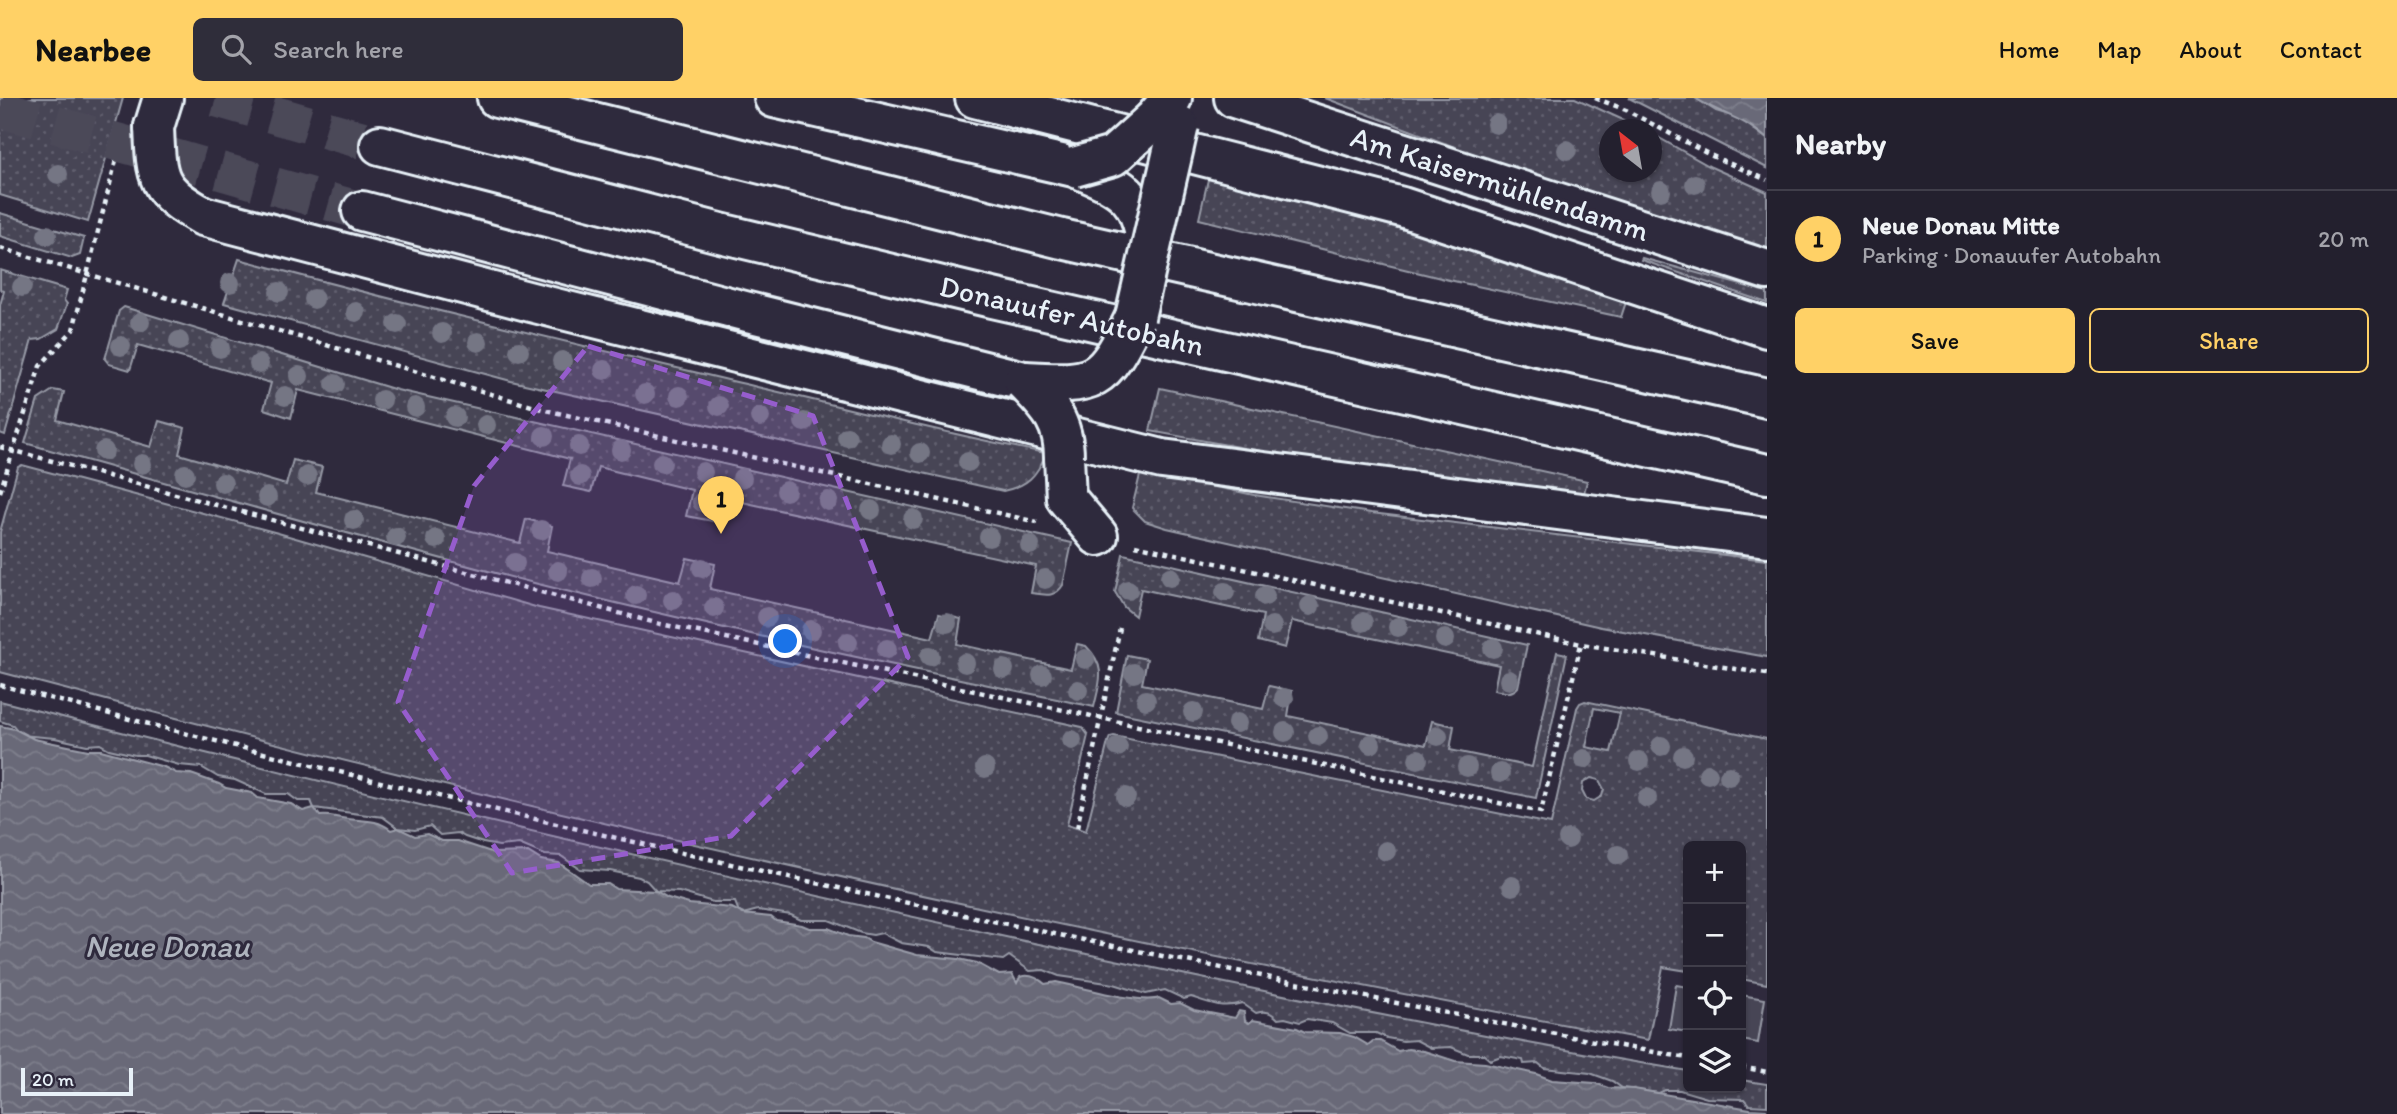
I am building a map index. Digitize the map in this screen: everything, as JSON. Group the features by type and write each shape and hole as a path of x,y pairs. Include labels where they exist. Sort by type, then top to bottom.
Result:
{"main road":[{"path":"497,98 1062,239 1767,398"},
{"path":"774,98 1074,167 1107,180 1130,197 1144,222 1149,258"},
{"path":"975,98 1402,207 1767,328"},
{"name":"Am Kaisermühlendamm","path":"1234,98 1767,270"},
{"path":"1074,167 1113,156 1172,110"},
{"path":"362,211 719,305 1024,381 1080,382 1102,372 1117,354 1135,317 1149,258 1172,110"},
{"path":"158,113 156,163 162,184 177,202 203,216 545,306 1162,459 1767,537"},
{"name":"Donauufer Autobahn","path":"380,145 720,233 975,294 1767,474"},
{"path":"1024,381 1057,418 1064,438 1066,498 1098,536"}],"path":[{"path":"1595,98 1626,110 1710,155 1767,180"},
{"path":"0,492 40,366 73,330 119,148"},
{"path":"0,248 545,410 1581,644 1767,674"},
{"path":"0,447 656,623 1541,812 1581,644"},
{"path":"1077,828 1120,628"},
{"path":"0,685 219,743 609,838 999,924 1571,1038 1683,1057"},
{"path":"1746,1069 1767,1072"}],"highlighted area":[{"path":"588,346 813,416 908,657 731,836 512,873 398,702 474,486"}],"shaded area":[{"path":"0,98 123,98 88,222 0,195"},
{"path":"1325,98 1575,98 1621,119 1599,119 1599,182 1662,182 1662,140 1711,167 1767,192 1767,252 1480,163 1481,157"},
{"path":"1629,98 1695,98 1716,111 1739,118 1767,139 1767,168"},
{"path":"1209,175 1444,241 1627,299 1621,317 1449,280 1199,219"},
{"path":"0,213 84,238 80,255 72,258 0,236"},
{"path":"1642,258 1767,292 1767,303 1641,260"},
{"path":"239,259 562,341 1046,453 1030,479 1003,491 511,381 224,303"},
{"path":"0,270 67,290 64,300 67,304 58,329 41,339 32,340 5,435 0,433 0,305 4,291 0,289"},
{"path":"124,307 397,390 1072,543 1063,585 1053,594 1031,593 1036,566 719,497 713,521 686,516 692,490 598,467 591,492 563,486 570,459 298,390 291,418 264,409 271,383 138,345 130,370 109,364 105,359 119,311"},
{"path":"1160,388 1587,481 1584,493 1316,461 1150,431"},
{"path":"53,390 64,392 57,420 151,447 159,421 185,428 179,454 286,485 293,460 322,467 316,492 520,543 526,519 552,526 547,551 680,582 687,558 715,564 710,589 932,638 939,614 961,619 957,644 1071,669 1077,644 1086,646 1097,661 1100,675 1094,707 746,633 538,584 25,443 38,400"},
{"path":"22,465 278,533 539,608 1082,727 1088,735 1067,825 1086,831 1108,742 1110,737 1114,736 1551,824 1577,708 1585,701 1767,739 1767,984 1746,980 1746,841 1683,841 1683,970 1663,967 1648,1040 1233,960 820,872 614,826 204,725 0,672 0,532 18,467","holes":["1594,708 1620,713 1611,752 1586,747","1591,778 1599,780 1604,789 1602,796 1594,801 1586,799 1582,791 1583,783"]},
{"path":"1141,471 1254,495 1371,513 1767,560 1767,657 1601,627 1167,528 1145,521 1132,508"},
{"path":"1123,554 1527,645 1518,687 1510,692 1494,690 1499,665 1292,621 1285,648 1258,641 1263,615 1141,589 1135,616 1124,607 1115,592"},
{"path":"1557,652 1567,654 1536,798 1116,712 1127,655 1147,659 1142,684 1263,709 1269,686 1292,691 1288,716 1426,745 1432,721 1454,726 1450,750 1532,767"},
{"path":"0,701 633,855 1015,939 1351,1009 1683,1070 1683,1091 1665,1090 1659,1093 1622,1088 1590,1073 1544,1068 1538,1063 1524,1064 1523,1060 1501,1056 1490,1060 1483,1054 1468,1054 1451,1047 1431,1048 1416,1040 1403,1041 1376,1033 1350,1033 1332,1023 1307,1019 1300,1022 1278,1019 1268,1012 1256,1013 1242,1003 1228,1005 1191,997 1184,999 1165,990 1146,994 1114,984 1059,976 1044,970 1030,971 1009,956 1003,960 937,952 929,947 901,943 882,933 861,933 829,920 801,920 791,915 758,910 743,914 739,912 735,902 713,902 679,892 656,891 639,877 580,869 561,856 545,855 519,844 499,846 458,833 440,835 430,826 415,830 398,828 383,817 314,808 311,801 298,801 288,794 266,794 235,780 218,777 201,767 135,755 100,744 87,745 55,738 21,735 13,725 0,721"},
{"path":"1676,985 1683,986 1683,1031 1669,1029"},
{"path":"1746,996 1765,999 1758,1043 1746,1041"},
{"path":"1746,1081 1767,1084 1767,1106 1749,1105 1744,1099 1707,1098 1690,1093 1746,1093"}],"water":[{"path":"1695,98 1767,98 1767,139 1750,126"},
{"name":"Neue Donau","path":"0,726 15,729 34,739 88,750 101,750 164,767 176,773 191,774 226,788 252,793 258,798 291,804 303,811 314,808 320,816 375,822 391,830 398,828 415,836 427,834 442,841 458,841 494,853 528,852 541,860 559,863 589,884 608,884 616,889 656,891 668,898 689,904 732,908 743,914 771,917 776,921 809,928 828,928 917,955 977,963 999,975 1012,974 1017,983 1020,977 1030,976 1045,984 1056,982 1138,999 1159,998 1171,1004 1180,1003 1194,1010 1235,1018 1239,1011 1244,1012 1245,1021 1249,1023 1253,1020 1305,1032 1340,1033 1368,1045 1373,1041 1380,1041 1398,1051 1424,1051 1455,1061 1485,1063 1552,1080 1634,1089 1766,1110 1767,1114 0,1114"}],"tunnel":[{"path":"216,98 380,145"},
{"path":"0,109 362,211"}],"place":[{"name":"Neue Donau Mitte","path":"721,534"}]}
